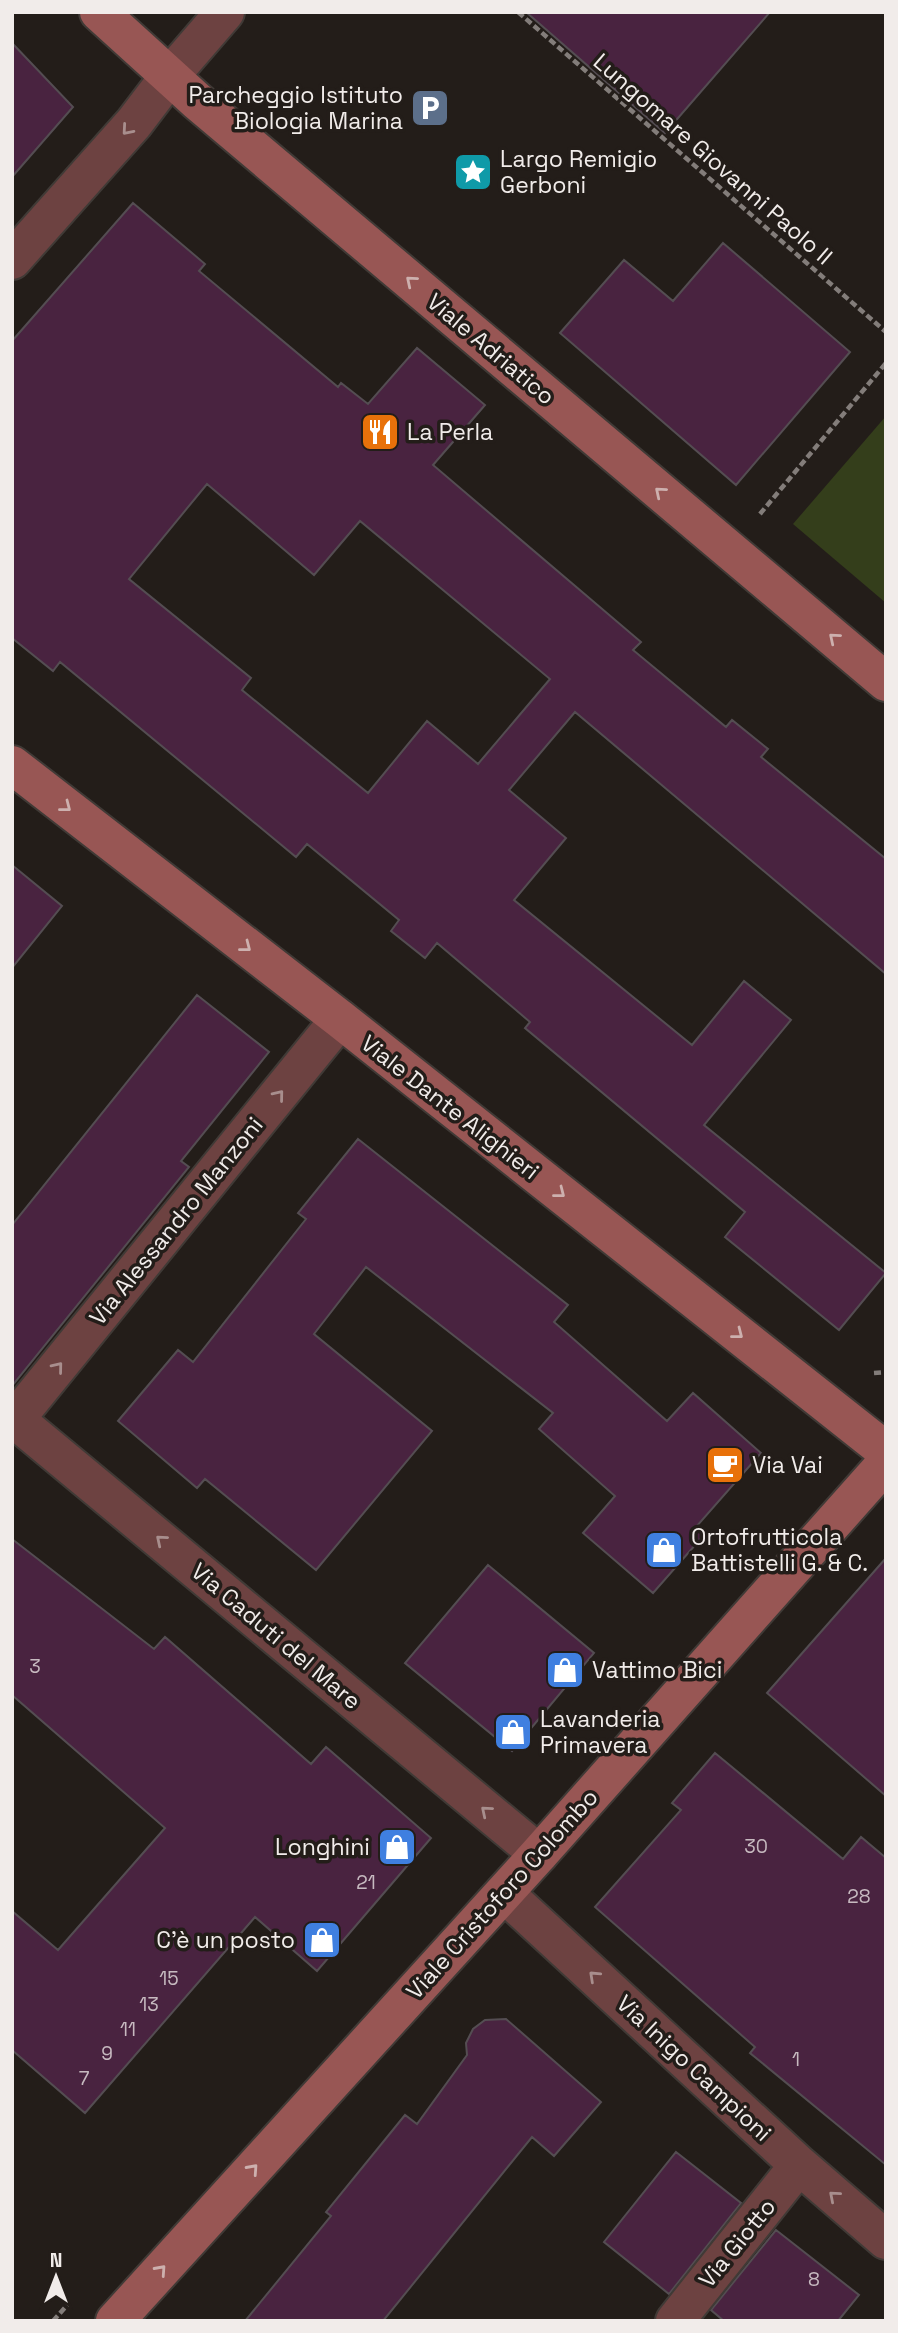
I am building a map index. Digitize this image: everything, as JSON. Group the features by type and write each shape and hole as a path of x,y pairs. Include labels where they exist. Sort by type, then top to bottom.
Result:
{"street":[{"name":"Viale Adriatico","path":"99,12 169,77 886,682"},
{"path":"12,260 134,123 225,12"},
{"name":"Viale Dante Alighieri","path":"12,765 340,1019 886,1451"},
{"name":"Via Alessandro Manzoni","path":"13,1420 340,1019"},
{"name":"Via Caduti del Mare","path":"13,1420 539,1854"},
{"name":"Viale Cristoforo Colombo","path":"115,2321 504,1893 886,1463"},
{"name":"Via Inigo Campioni","path":"504,1893 799,2165 886,2240"},
{"name":"Via Giotto","path":"674,2321 799,2165"}],"path":[{"name":"Lungomare Giovanni Paolo II","path":"517,12 886,332"},
{"path":"759,515 886,363"},
{"path":"874,1373 886,1372"}],"green space":[{"path":"886,416 886,603 793,524"}],"building":[{"path":"526,12 770,12 665,133"},
{"path":"12,43 73,107 12,177"},
{"path":"133,203 205,264 199,271 338,387 341,383 368,404 417,348 485,405 433,465 641,642 633,650 726,727 732,720 768,749 761,757 886,859 886,974 575,712 509,790 566,838 514,900 692,1045 744,981 791,1020 704,1125 886,1273 839,1330 725,1237 745,1212 525,1028 530,1022 437,943 425,958 391,931 399,920 307,844 296,857 60,662 53,671 12,638 12,341","holes":["207,484 314,575 360,521 550,679 478,764 427,721 368,793 242,690 251,678 129,579"]},
{"path":"723,243 850,352 736,485 560,333 624,260 673,301"},
{"path":"12,865 62,906 12,968"},
{"path":"197,995 269,1052 181,1161 189,1167 12,1386 12,1225"},
{"path":"358,1139 568,1305 554,1322 667,1421 693,1393 761,1453 696,1527 704,1535 653,1593 583,1533 615,1496 539,1429 553,1413 366,1267 314,1334 432,1431 316,1570 205,1479 197,1488 118,1421 178,1350 193,1362 306,1219 298,1213"},
{"path":"12,1539 154,1649 165,1637 311,1764 326,1747 431,1838 317,1971 255,1917 85,2113 12,2050 12,1911 58,1950 165,1828 12,1695"},
{"path":"886,1558 886,1796 767,1693"},
{"path":"488,1565 594,1653 512,1751 405,1663"},
{"path":"715,1753 843,1859 861,1837 886,1858 886,2165 750,2053 755,2047 595,1907 681,1810 672,1803"},
{"path":"506,2019 601,2102 554,2156 532,2137 383,2321 245,2321 331,2216 326,2212 405,2115 417,2124 467,2055 466,2043 473,2029 485,2020"},
{"path":"676,2152 741,2203 669,2294 604,2242"},
{"path":"776,2230 859,2295 838,2321 724,2321 711,2310"}],"place":[{"name":"Parcheggio Istituto Biologia Marina","path":"430,108"},
{"name":"Largo Remigio Gerboni","path":"473,172"},
{"name":"La Perla","path":"380,432"},
{"name":"Via Vai","path":"725,1465"},
{"name":"Ortofrutticola Battistelli G. & C.","path":"664,1550"},
{"name":"Vattimo Bici","path":"565,1670"},
{"name":"Lavanderia Primavera","path":"513,1732"},
{"name":"Longhini","path":"397,1847"},
{"name":"C'è un posto","path":"322,1940"}]}
